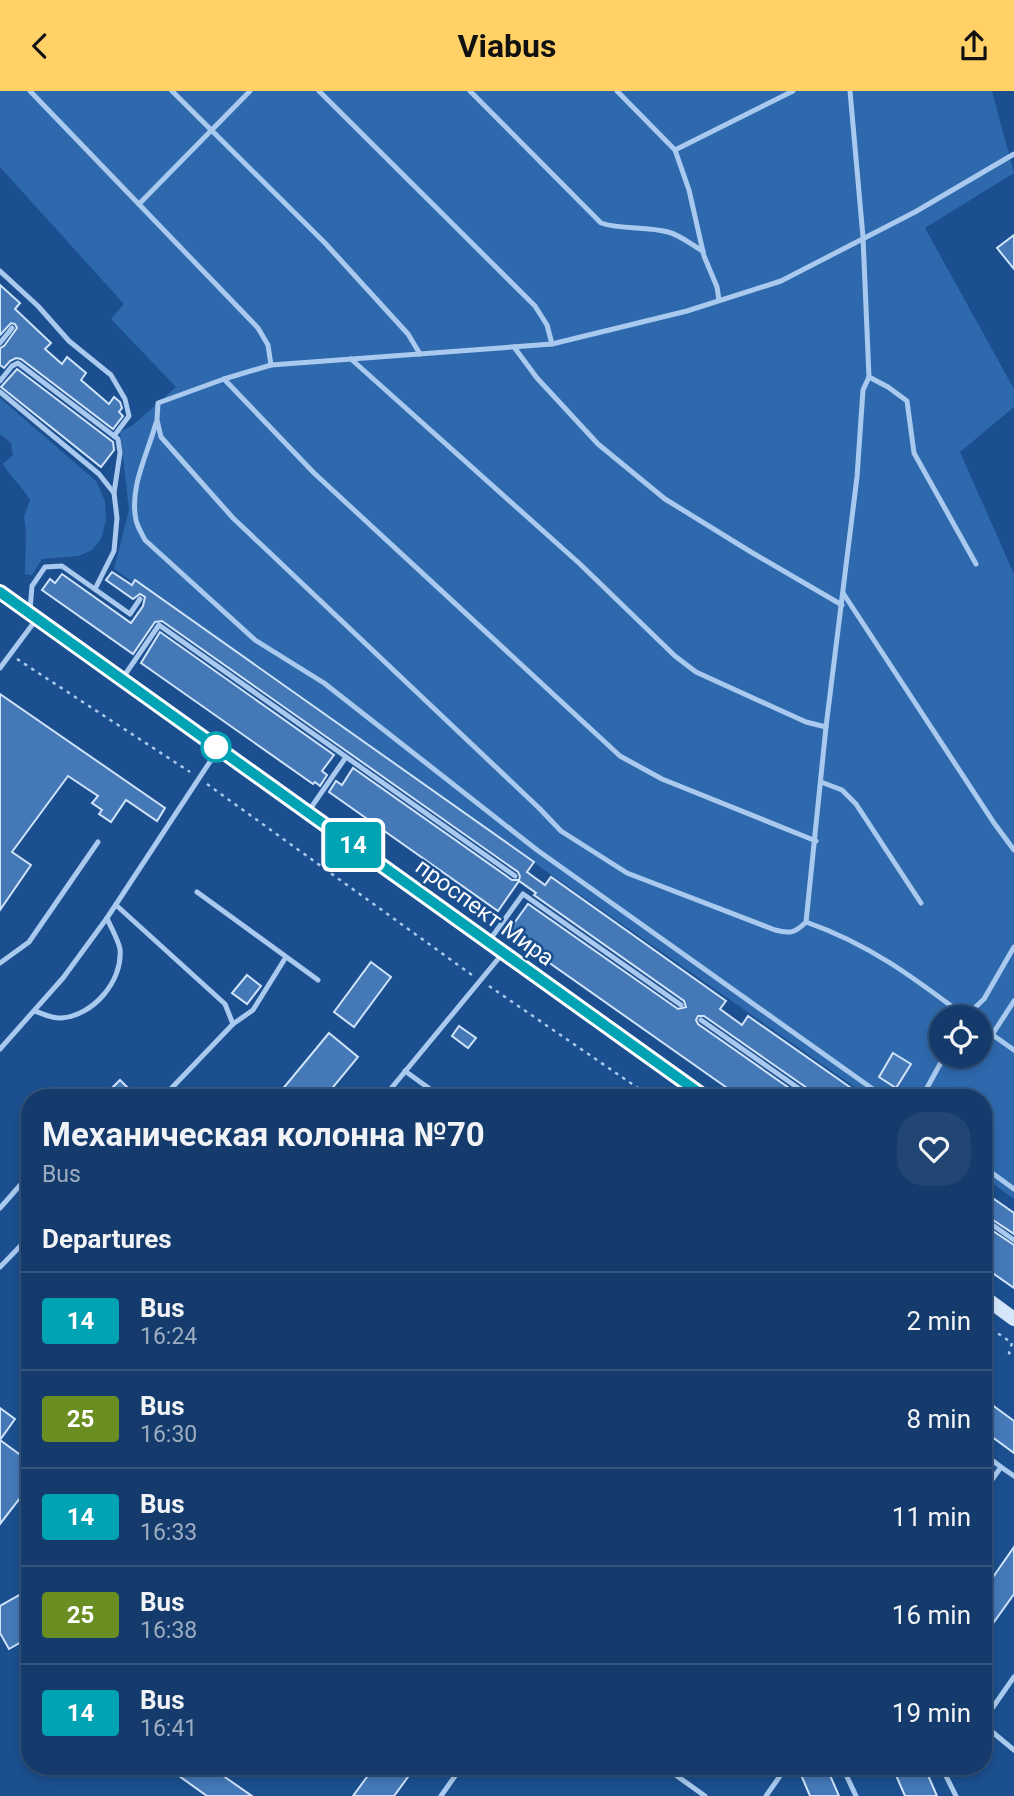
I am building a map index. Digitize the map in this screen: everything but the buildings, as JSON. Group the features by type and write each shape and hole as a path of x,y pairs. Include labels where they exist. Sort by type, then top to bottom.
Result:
{"street":[{"name":"проспект Мира","path":"0,592 694,1089"},
{"path":"992,1303 1014,1319"}],"lane":[{"path":"30,91 258,328 268,345 271,365"},
{"path":"172,91 326,243 408,334 419,355"},
{"path":"139,204 250,91"},
{"path":"320,91 535,306 547,325 552,344"},
{"path":"470,91 601,223 613,227 670,232 703,251"},
{"path":"617,91 675,150 689,190 703,251 719,300"},
{"path":"675,150 793,91"},
{"path":"157,420 162,437 233,518 561,831 627,873 775,930 788,934 797,931 806,922 826,727 857,477 863,390 869,377 863,237 850,91"},
{"path":"873,1089 537,850 324,683 255,641 145,540 136,520 135,500 143,459 157,420 158,403 271,365 552,344 687,311 781,281 915,212 1014,154"},
{"path":"0,271 38,306 69,341 111,375 125,399 129,416 114,436"},
{"path":"0,343 12,328"},
{"path":"513,347 537,378 598,444 665,499 842,605"},
{"path":"351,359 580,564 675,656 696,672 806,722 826,727"},
{"path":"0,381 12,366 18,363 118,439 120,453 114,493 117,518 114,551 96,589"},
{"path":"869,377 907,401 915,453 976,564"},
{"path":"224,379 314,473 620,756 662,779 816,841"},
{"path":"0,392 99,474 114,493"},
{"path":"0,668 33,616 32,586 45,567 62,566 130,614 140,599"},
{"path":"843,593 1014,850"},
{"path":"122,679 159,625 515,876"},
{"path":"0,1049 63,978 107,918 219,749"},
{"path":"307,812 346,757"},
{"path":"821,782 842,790 856,804 921,903"},
{"path":"0,963 29,941 98,842"},
{"path":"197,892 318,980"},
{"path":"489,942 523,894 681,1005"},
{"path":"116,905 225,1004 233,1024"},
{"path":"34,1011 58,1019 82,1013 104,993 119,970 120,946 107,918"},
{"path":"806,922 836,933 899,967 950,1005"},
{"path":"978,1005 1014,947"},
{"path":"390,1089 503,953"},
{"path":"171,1089 233,1024 253,1010 286,957"},
{"path":"1014,1001 992,1035 1014,1051"},
{"path":"701,1020 800,1089"},
{"path":"926,1089 938,1068"},
{"path":"405,1071 430,1089"},
{"path":"992,1173 1014,1189"},
{"path":"0,1208 21,1184"},
{"path":"992,1225 1014,1240"},
{"path":"0,1267 21,1245"},
{"path":"992,1460 1014,1476"},
{"path":"992,1480 1001,1467"},
{"path":"992,1711 1014,1678"},
{"path":"992,1730 1014,1750"},
{"path":"441,1796 456,1775"},
{"path":"676,1775 705,1796"},
{"path":"766,1796 781,1775"},
{"path":"846,1775 856,1796"},
{"path":"946,1775 956,1796"}],"path":[{"path":"10,655 199,778 480,981 638,1089"},
{"path":"992,1329 1012,1343 1009,1353 1014,1357"}],"shaded area":[{"path":"0,91 992,91 1014,173 925,228 1014,389 1014,407 960,452 1014,574 1014,1199 992,1183 992,1089 858,1089 114,569 129,510 120,432 133,425 176,387 111,319 124,304 0,167"},
{"path":"0,398 96,481 105,501 106,520 101,539 92,550 79,556 42,559 32,575 25,574 24,517 30,500 3,464 13,455 11,443 0,434"}],"bus line":[{"name":"14","path":"0,592 694,1089"}]}
